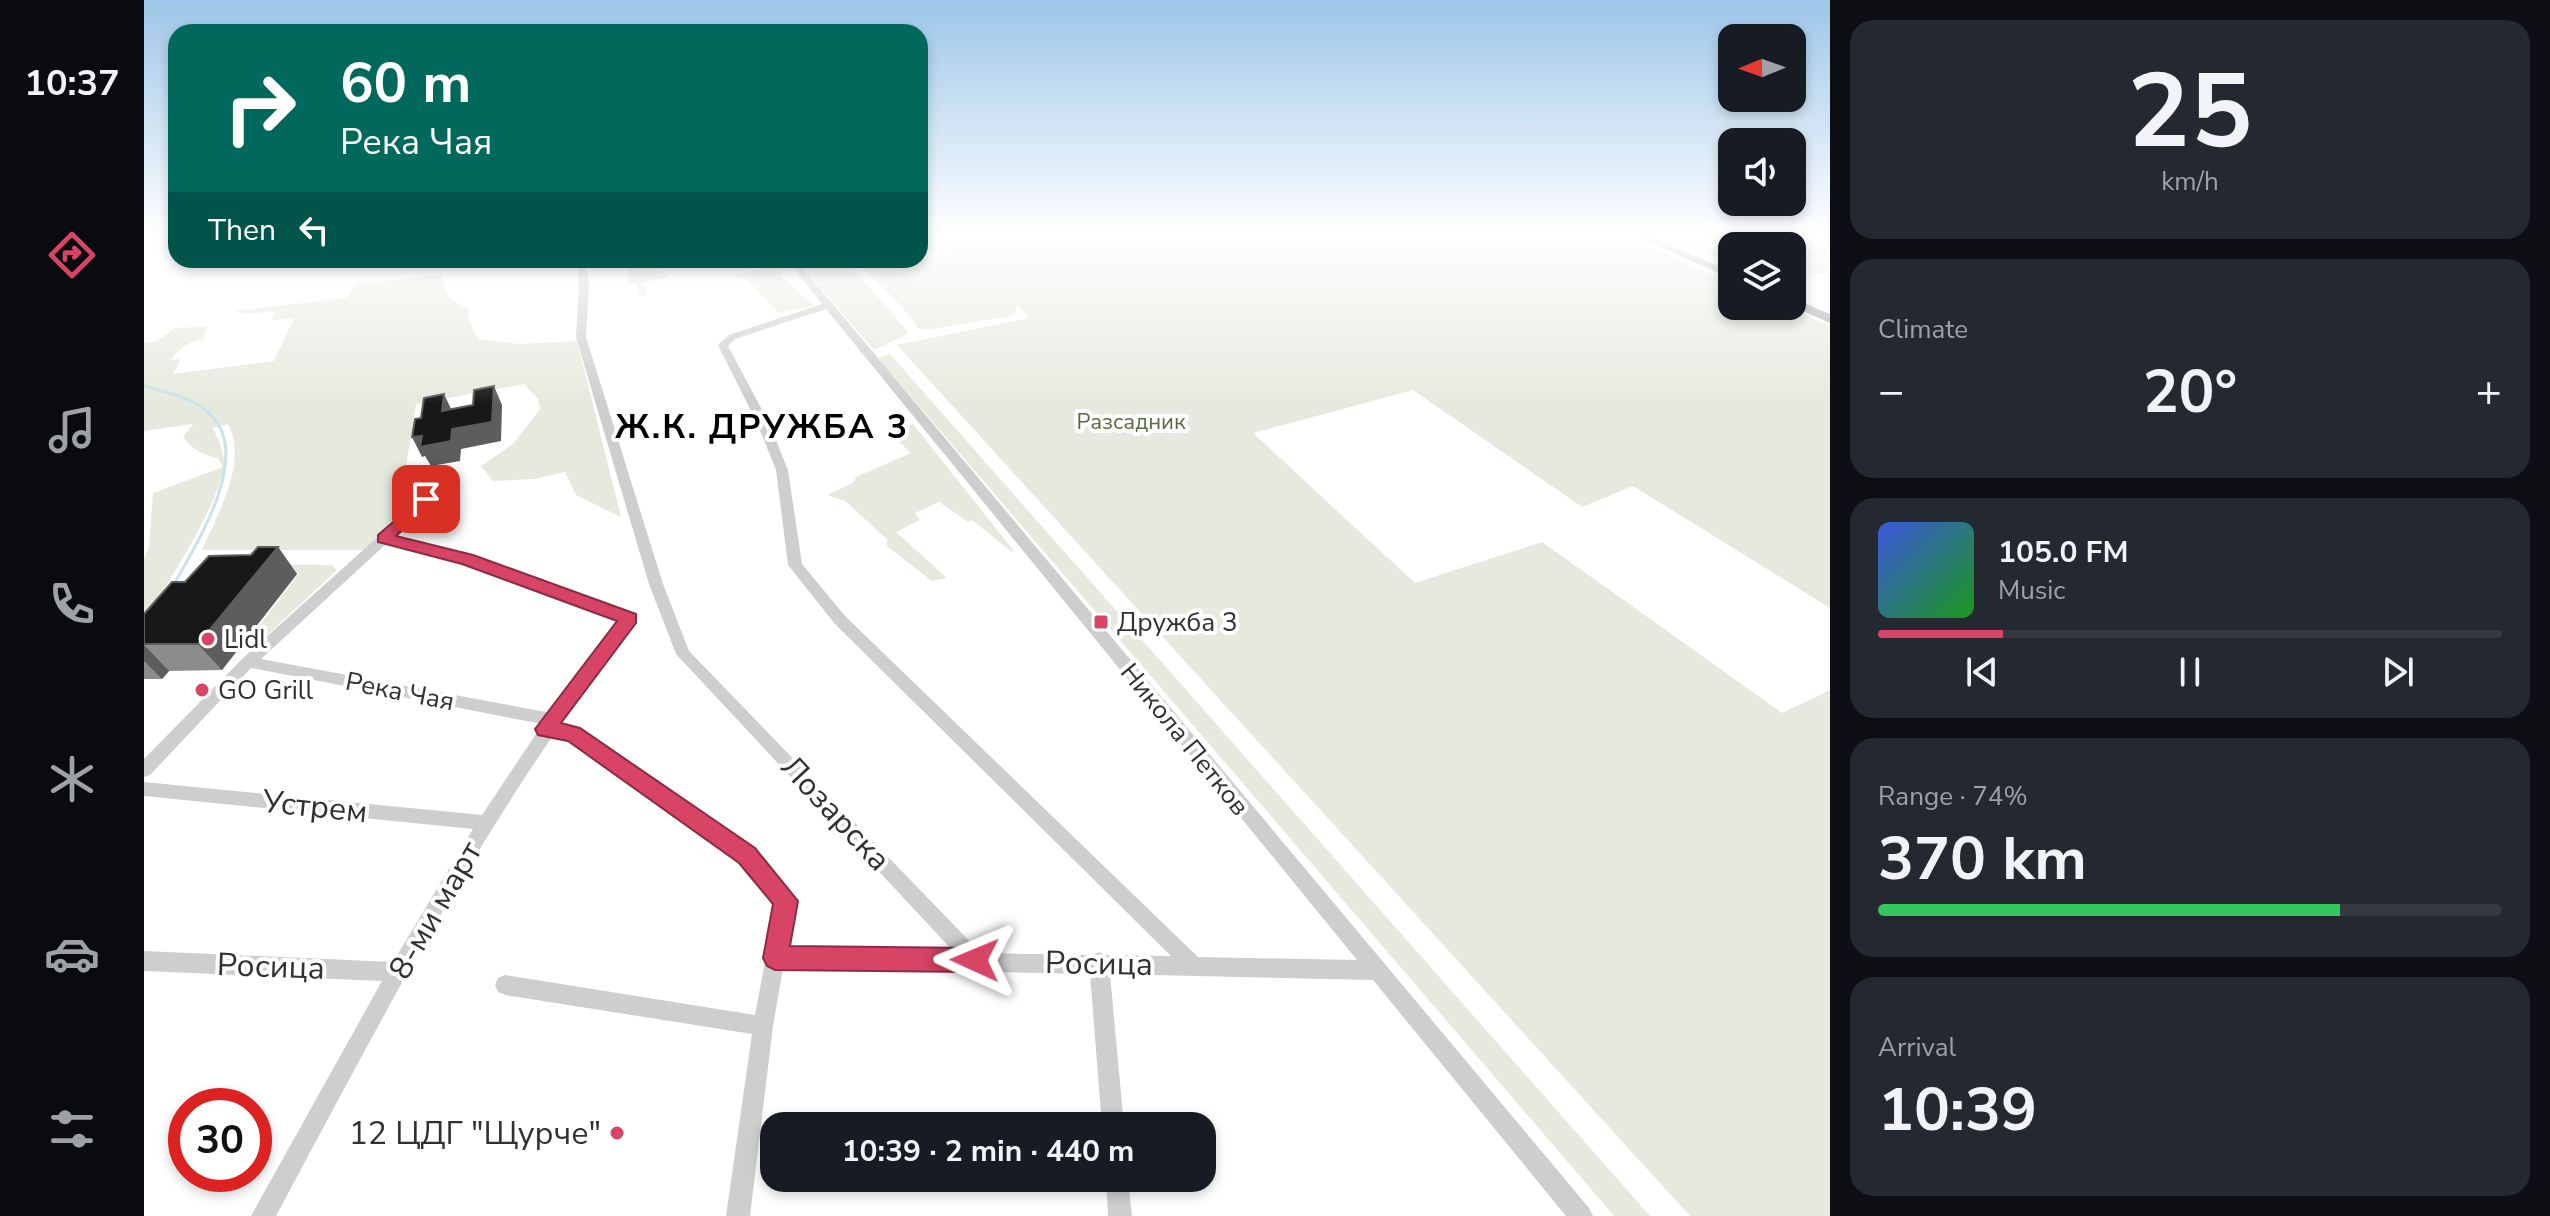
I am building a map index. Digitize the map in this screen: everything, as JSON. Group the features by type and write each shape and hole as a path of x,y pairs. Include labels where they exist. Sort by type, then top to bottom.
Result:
{"main road":[{"path":"1806,308 1830,319"}],"street":[{"name":"Лозарска","path":"584,290 581,337 656,584 683,654 975,960"},
{"name":"Никола Петков","path":"815,290 1374,970 1581,1216"},
{"path":"828,305 732,337 723,345 763,423 782,470 795,565 839,619 1193,965"},
{"path":"144,770 248,662 443,485"},
{"name":"8-ми март","path":"263,1216 398,972 486,823 548,724 629,618 467,559 384,539"},
{"name":"Река Чая","path":"248,662 548,724 573,734 747,855 786,901 775,958"},
{"name":"Устрем","path":"144,789 486,823"},
{"path":"738,1216 775,958"},
{"name":"Росица","path":"775,958 1099,962 1374,970"},
{"name":"Росица","path":"144,961 398,972"},
{"path":"1099,962 1112,1112"},
{"path":"505,985 763,1026"},
{"path":"1118,1192 1120,1216"}],"green space":[{"path":"351,290 446,290 458,304 470,309 468,318 478,339 519,344 577,341 621,517 576,495 565,472 535,479 493,481 481,466 513,444 540,409 538,399 524,384 416,404 403,486 443,479 364,550 202,550 233,472 234,439 228,424 213,428 224,464 214,499 178,566 144,619 144,560 149,546 153,493 223,467 218,458 199,451 183,437 193,424 144,431 144,343 157,341 175,328 207,327 203,339 181,349 171,360 181,359 173,374 274,361 294,318 272,320 276,311 248,314 235,311 346,298"},
{"path":"638,290 646,290 647,296 639,296"},
{"path":"756,290 796,290 814,306 779,313"},
{"path":"822,290 872,290 909,333 874,350"},
{"name":"Разсадник","path":"885,290 1718,290 1718,320 1806,320 1806,315 1830,326 1830,608 1633,486 1582,507 1413,390 1253,433 1415,583 1542,542 1782,713 1830,690 1830,1216 1690,1216 897,345 1029,318 1017,305 1015,315 926,330 918,328"},
{"path":"890,354 1650,1216 1614,1216 878,358"},
{"path":"913,424 1012,552 972,520 968,522 939,502 915,513 920,520 896,532 947,578 932,581 887,546 887,539 845,501 828,495 854,482 856,477 911,453 891,434"},
{"path":"246,564 332,565 337,570 250,651 240,651 299,573 233,573"}],"building":[{"path":"494,386 492,422 452,429 451,441 420,447 422,436 412,437 415,419 421,418 424,398 444,394 442,411 473,405 474,390"},
{"path":"258,547 278,547 198,644 144,644 144,614 172,582 185,582 209,556 251,555"}],"waterway":[{"path":"144,386 180,396 204,409 222,433 226,454 216,501 173,586"}],"place":[{"name":"Дружба 3","path":"1101,622"},
{"name":"Lidl","path":"208,639"},
{"name":"GO Grill","path":"202,690"},
{"name":"12 ЦДГ \"Щурче\"","path":"617,1133"}],"district":[{"name":"Ж.К. ДРУЖБА 3","path":"762,426"}],"route":[{"path":"426,499 393,527 384,539 467,559 629,618 545,729 573,734 747,855 786,901 775,958 975,960"}]}
